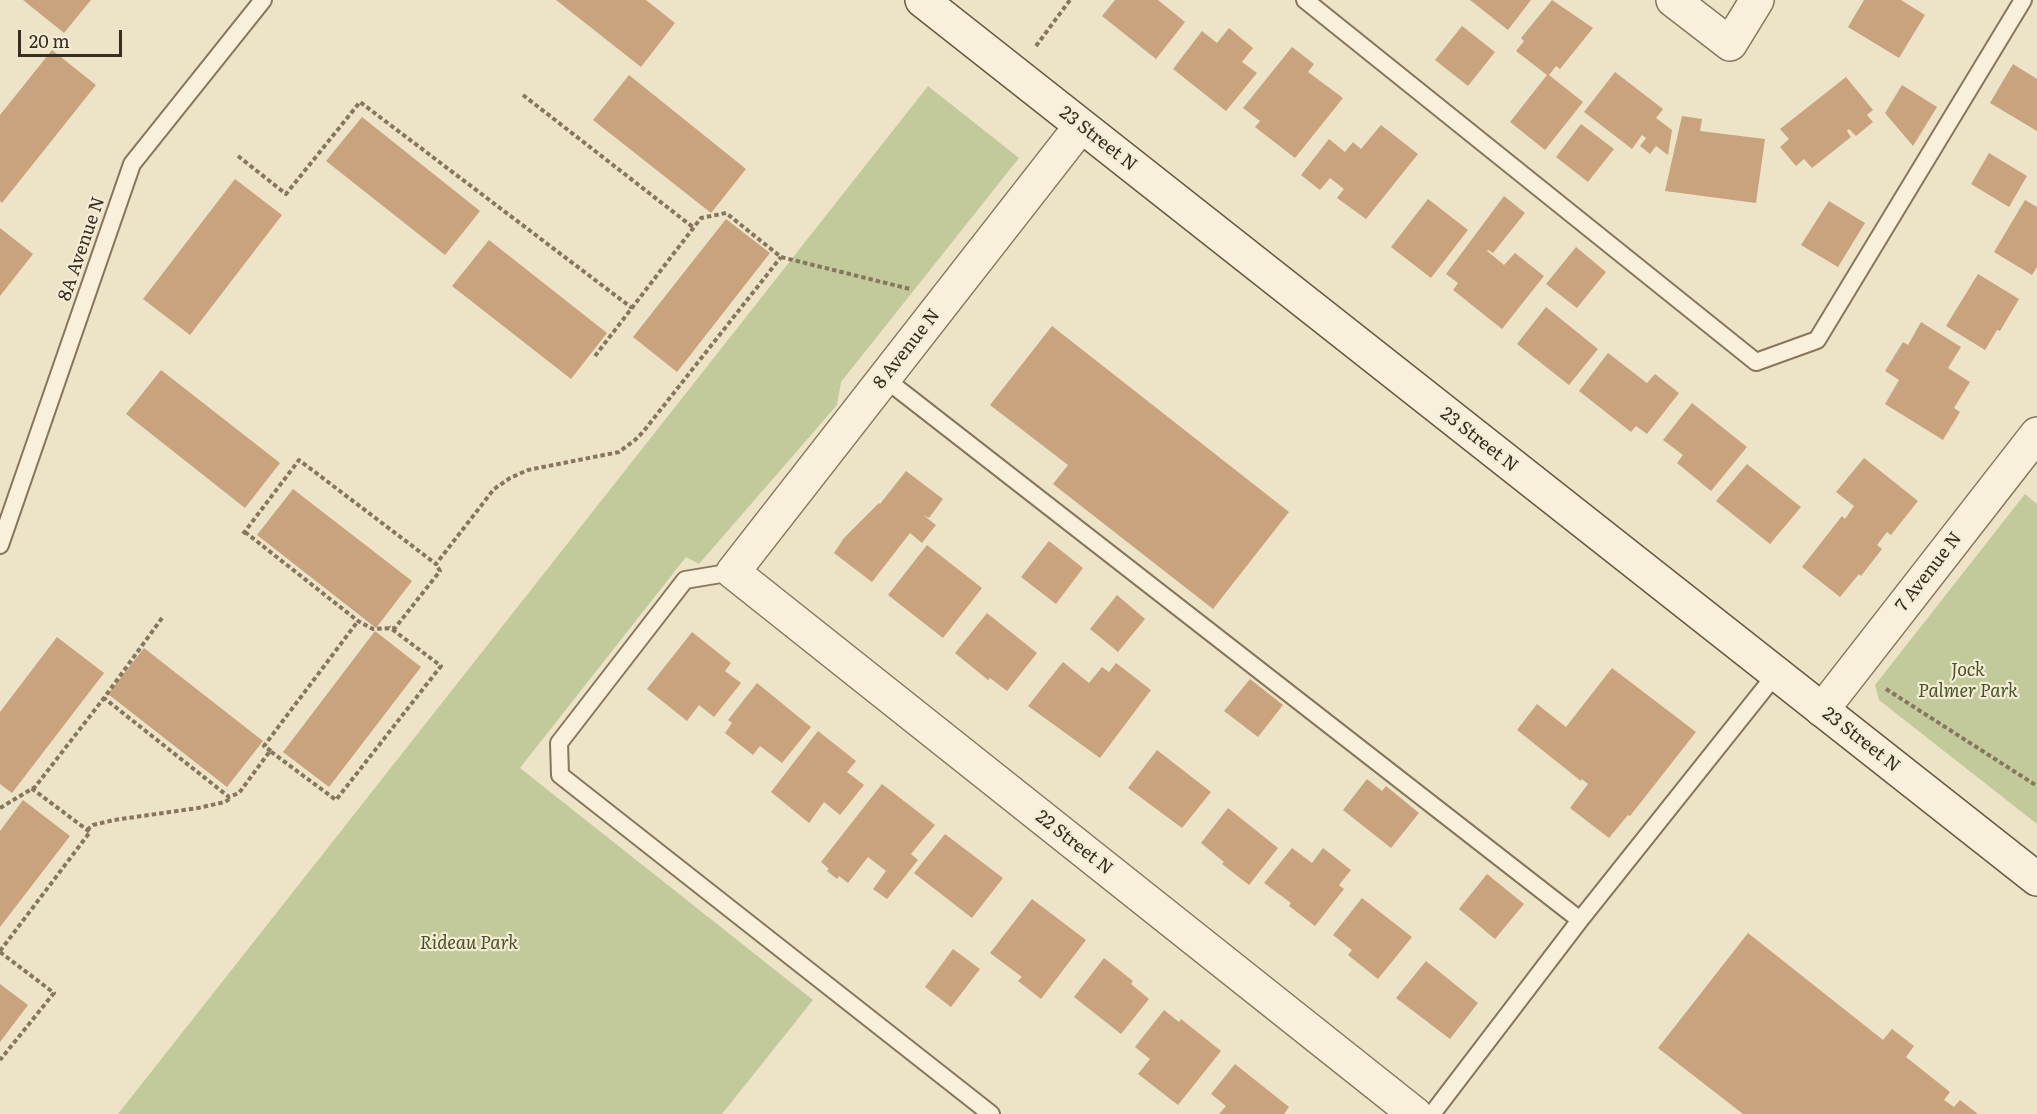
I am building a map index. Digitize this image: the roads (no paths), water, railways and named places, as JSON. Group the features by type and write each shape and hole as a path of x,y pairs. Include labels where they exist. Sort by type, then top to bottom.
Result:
{"street":[{"name":"23 Street N","path":"922,0 2037,879"},
{"path":"1673,0 1730,44 1757,0"},
{"name":"8 Avenue N","path":"732,572 1081,126"},
{"name":"7 Avenue N","path":"1822,710 2034,447"},
{"name":"22 Street N","path":"732,572 1415,1114"}],"lane":[{"name":"8A Avenue N","path":"0,545 132,164 263,0"},
{"path":"1305,0 1756,362 1817,340 2023,0"},
{"path":"884,378 1580,920"},
{"path":"732,572 685,580 559,743 560,775 991,1114"},
{"path":"1432,1114 1580,920 1776,674"}],"park label":[{"name":"Jock Palmer Park","path":"1968,681"},
{"name":"Rideau Park","path":"469,944"}]}
